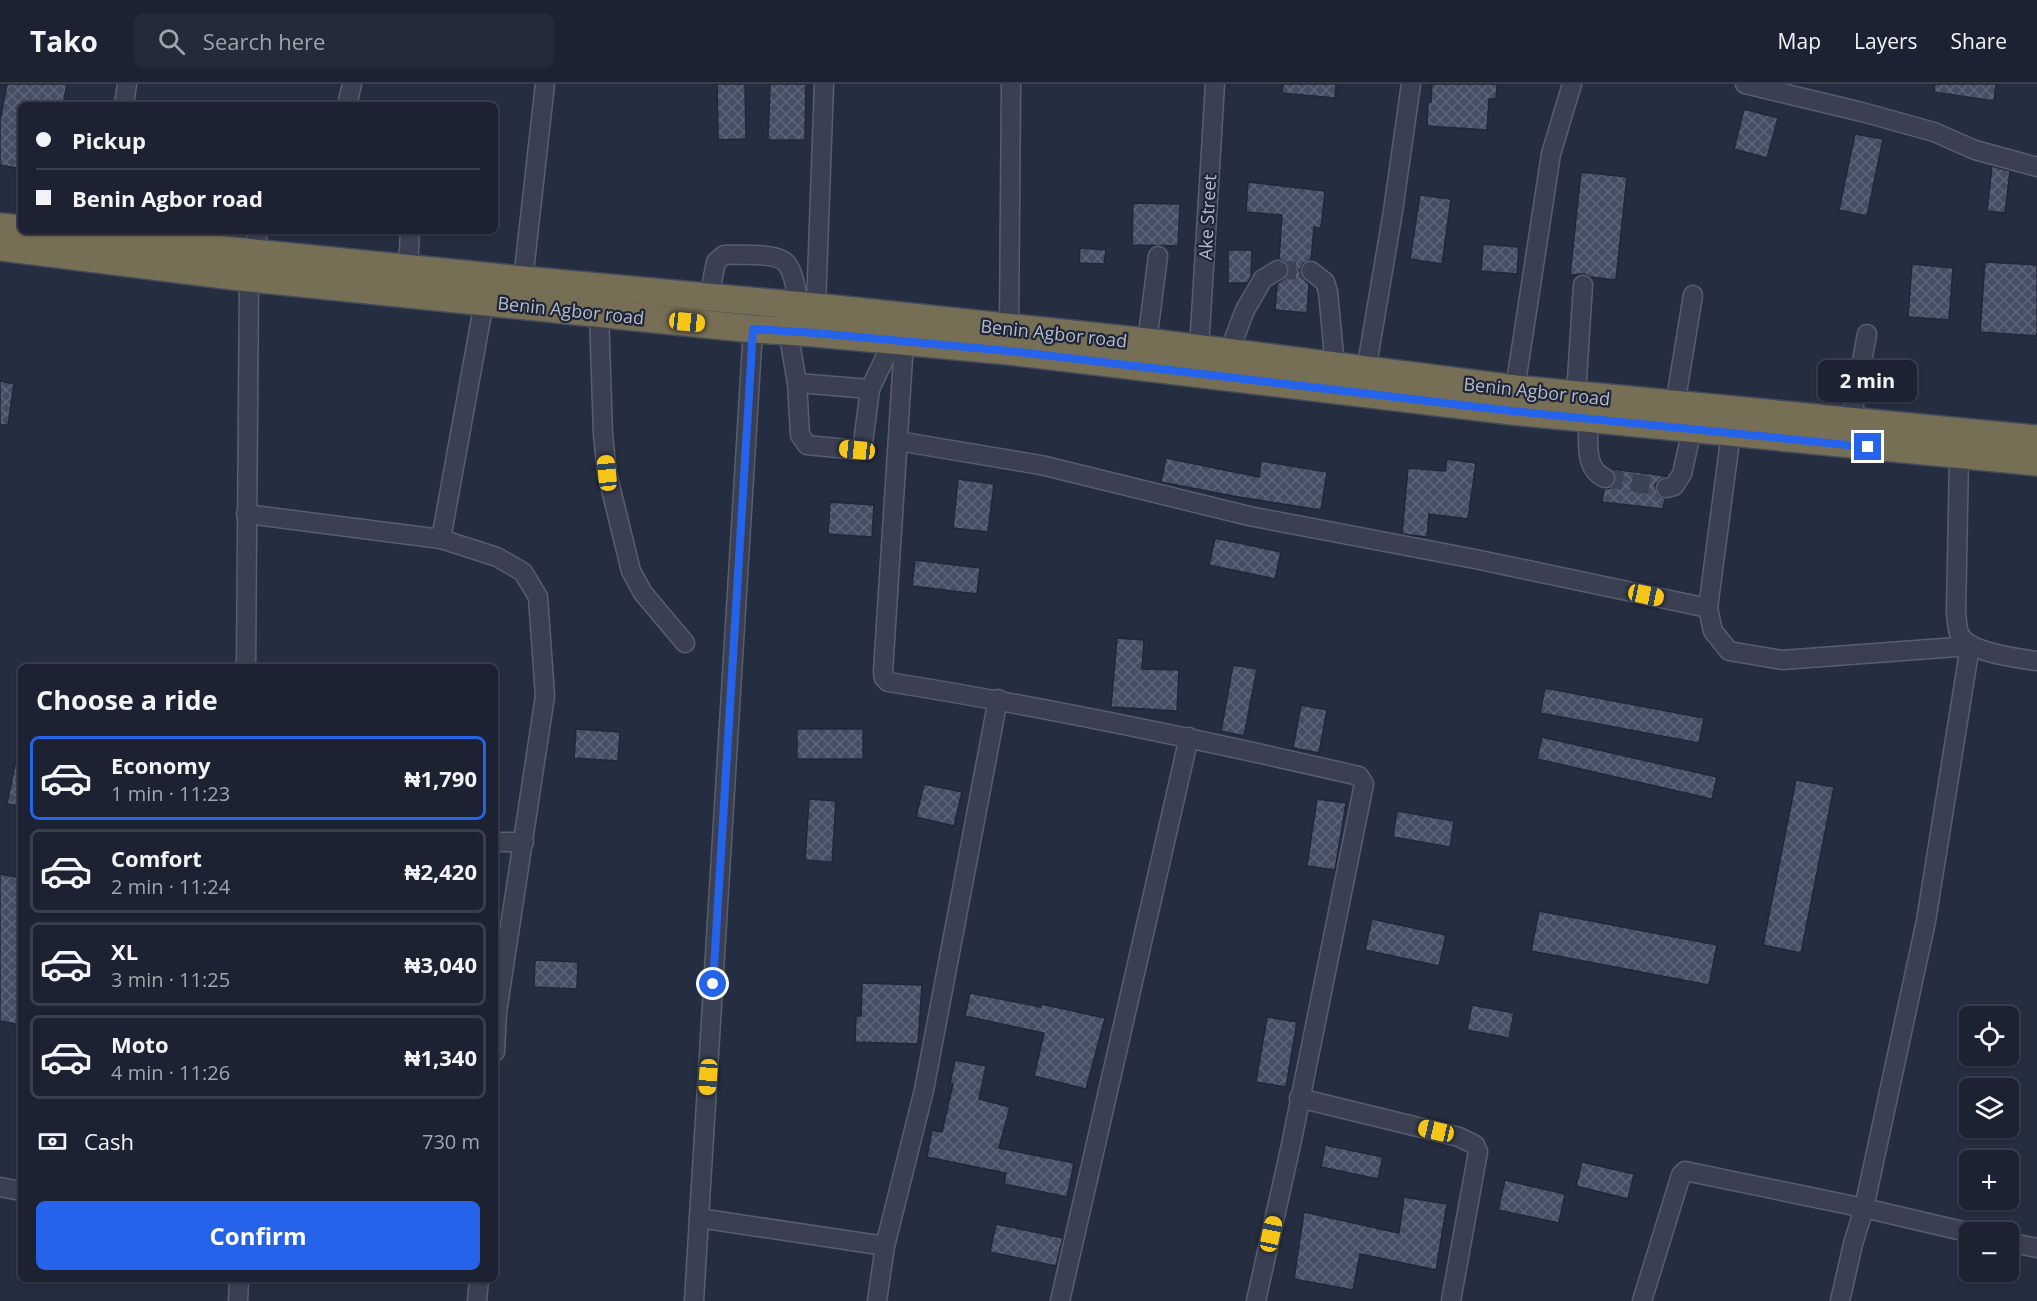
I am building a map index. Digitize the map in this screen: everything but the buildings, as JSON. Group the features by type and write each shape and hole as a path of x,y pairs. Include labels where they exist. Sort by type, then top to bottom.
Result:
{"highway":[{"path":"0,227 18,229"},
{"name":"Benin Agbor road","path":"86,234 149,237 254,254 484,302 753,329 1009,351 1588,419 2037,462"},
{"name":"Benin Agbor road","path":"0,247 254,254 808,306 1148,342 1515,389 2037,439"}],"street":[{"path":"124,102 127,84"},
{"path":"348,102 352,84"},
{"path":"523,280 545,84"},
{"path":"808,306 824,84"},
{"path":"1009,328 1011,84"},
{"name":"Ake Street","path":"1199,350 1215,84"},
{"path":"1366,370 1393,211 1410,84"},
{"path":"1515,389 1551,153 1572,84"},
{"path":"1745,84 1863,112 1934,132 1975,150 2037,167"},
{"path":"408,269 410,234"},
{"path":"246,664 246,514 254,254"},
{"path":"709,297 716,262 724,255 779,257 787,264 808,306"},
{"path":"1148,342 1158,256"},
{"path":"1229,352 1250,302 1263,279 1278,270"},
{"path":"1311,271 1325,282 1328,292 1335,366"},
{"path":"1576,395 1583,285"},
{"path":"1675,405 1693,295"},
{"path":"441,539 484,302"},
{"path":"598,313 603,435 607,473 631,571 643,593 685,643"},
{"path":"694,1301 753,329"},
{"path":"788,331 797,383 800,435 807,445 857,450 863,443 870,389 899,341"},
{"path":"1851,421 1867,333"},
{"path":"899,341 898,441 884,678 888,682 998,699 1189,737 1359,776 1363,779 1364,784 1256,1301"},
{"path":"797,383 870,389"},
{"path":"1588,419 1590,463 1598,475 1605,478"},
{"path":"1666,488 1674,486 1682,474 1692,429"},
{"path":"1731,433 1708,608 1713,631 1729,651 1782,660 1970,646 2001,655 2037,661"},
{"path":"898,441 1041,465 1249,516 1475,559 1708,608"},
{"path":"1840,1301 1864,1208 1926,921 1970,646 1959,633 1956,614 1959,456"},
{"path":"246,514 441,539 497,557 523,572 538,597 545,696 498,1006"},
{"path":"878,1301 885,1246 924,1090 998,699"},
{"path":"1060,1301 1189,737"},
{"path":"498,842 524,843"},
{"path":"1299,1098 1459,1137 1475,1145 1478,1152 1451,1301"},
{"path":"1642,1301 1681,1175 1685,1171 1959,1230"},
{"path":"0,1187 18,1190"},
{"path":"699,1218 885,1246"},
{"path":"2019,1244 2037,1248"},
{"path":"238,1301 239,1282"},
{"path":"477,1301 479,1282"}],"tunnel":[{"path":"1278,270 1311,271"},
{"path":"1605,478 1666,488"}],"route":[{"path":"713,984 753,329 1009,351 1512,411 1868,447"}]}
